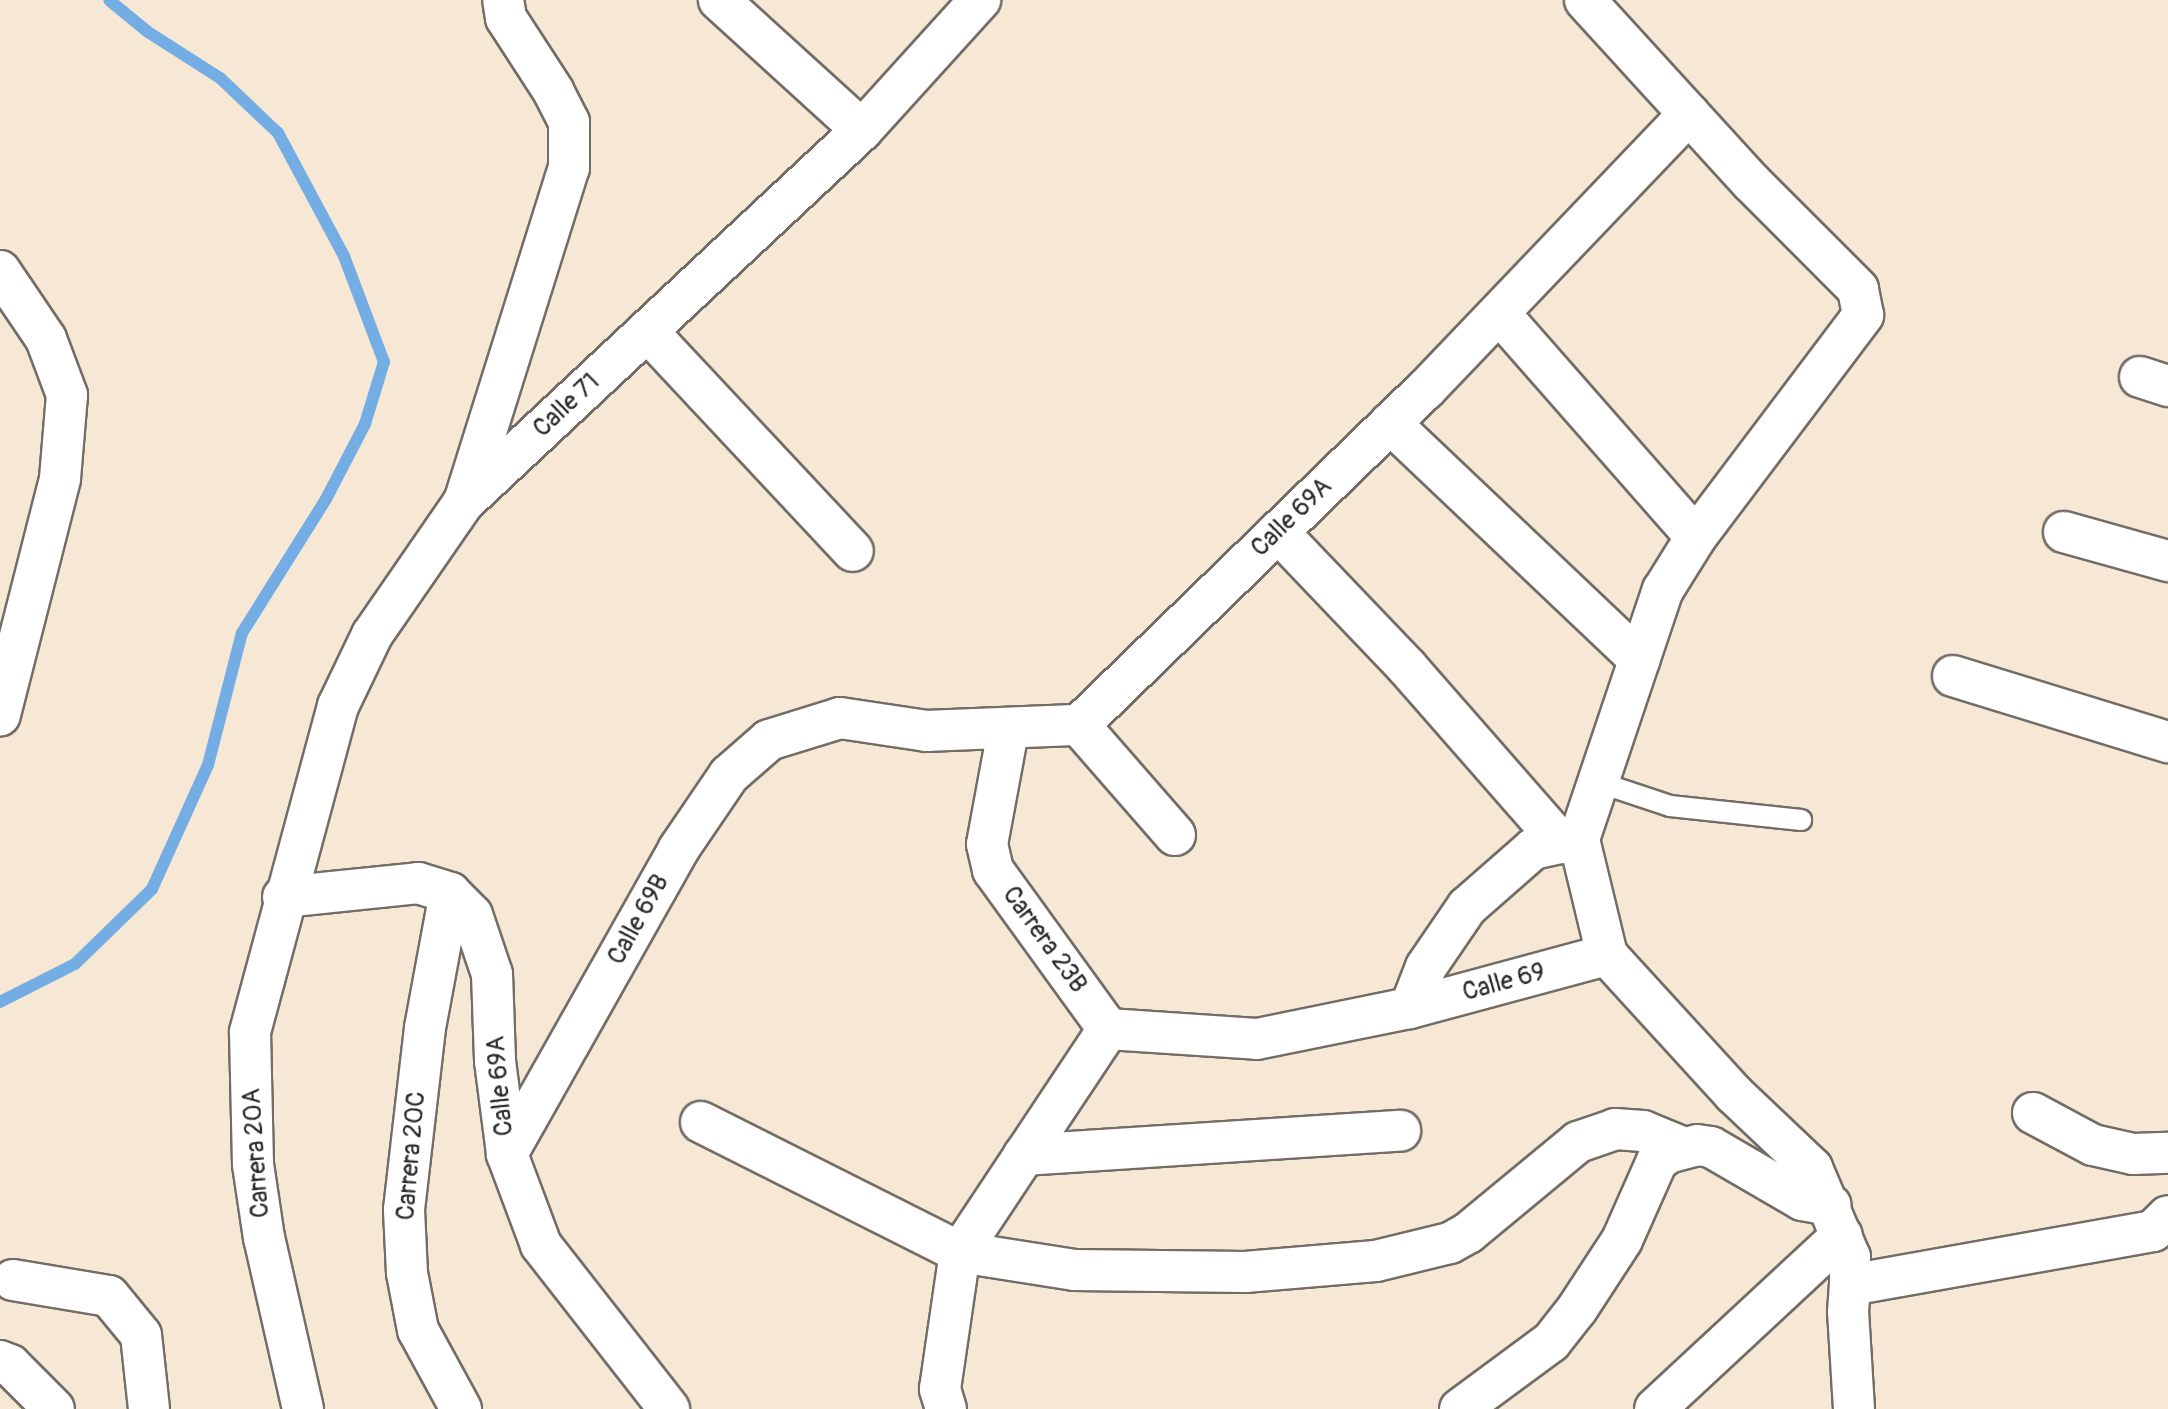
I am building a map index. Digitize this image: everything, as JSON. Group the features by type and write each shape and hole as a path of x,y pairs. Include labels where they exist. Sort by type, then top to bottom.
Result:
{"street":[{"path":"464,503 569,168 568,122 554,92 506,18 503,0"},
{"path":"719,0 862,130"},
{"path":"1570,841 1598,782 1663,590 1696,537 1863,315 1858,289 1585,0"},
{"name":"Calle 71","path":"283,896 338,706 372,634 464,503 862,130 981,4"},
{"name":"Calle 69A","path":"1079,724 1390,423 1689,114"},
{"path":"0,271 46,339 67,395 60,478 0,714"},
{"path":"1498,313 1696,537"},
{"path":"647,332 853,551"},
{"path":"1390,423 1640,660"},
{"path":"1278,532 1570,841 1606,955 1734,1094 1786,1139 1812,1168 1850,1256 1854,1409"},
{"path":"2064,532 2168,561"},
{"path":"1954,676 2168,742"},
{"name":"Calle 69B","path":"507,1154 678,850 729,774 769,740 840,718 927,731 1008,730"},
{"path":"1008,730 1079,724 1175,835"},
{"name":"Carrera 23B","path":"1008,730 987,844 993,870 1108,1029"},
{"path":"1410,1008 1426,966 1467,907 1533,848 1570,841"},
{"path":"283,896 418,882 450,893"},
{"name":"Calle 69A","path":"450,893 472,915 492,974 495,1062 507,1154 540,1245 669,1409"},
{"name":"Carrera 20C","path":"450,893 425,1028 404,1210 407,1273 418,1330 451,1406"},
{"name":"Carrera 20A","path":"283,896 250,1032 253,1164 264,1238 304,1409"},
{"name":"Calle 69","path":"1108,1029 1257,1039 1410,1008 1606,955"},
{"path":"946,1409 940,1388 960,1252 1108,1029"},
{"path":"2033,1113 2093,1145 2133,1154 2168,1153"},
{"path":"702,1122 960,1252 1075,1270 1245,1272 1376,1261 1450,1243 1468,1234 1578,1142 1615,1129 1643,1131 1682,1148"},
{"path":"1024,1155 1400,1132"},
{"path":"1460,1409 1551,1342 1614,1252 1657,1161 1682,1148 1711,1146 1836,1220"},
{"path":"1850,1284 2153,1232 2168,1216"},
{"path":"1673,1403 1836,1220"},
{"path":"13,1280 108,1296 141,1335 149,1409"},
{"path":"0,1362 10,1365 54,1409"}],"lane":[{"path":"1598,782 1670,806 1802,820"}],"waterway":[{"path":"0,1002 75,964 152,889 208,765 242,633 326,499 365,424 384,362 344,256 278,133 220,78 148,32 109,0"}]}
